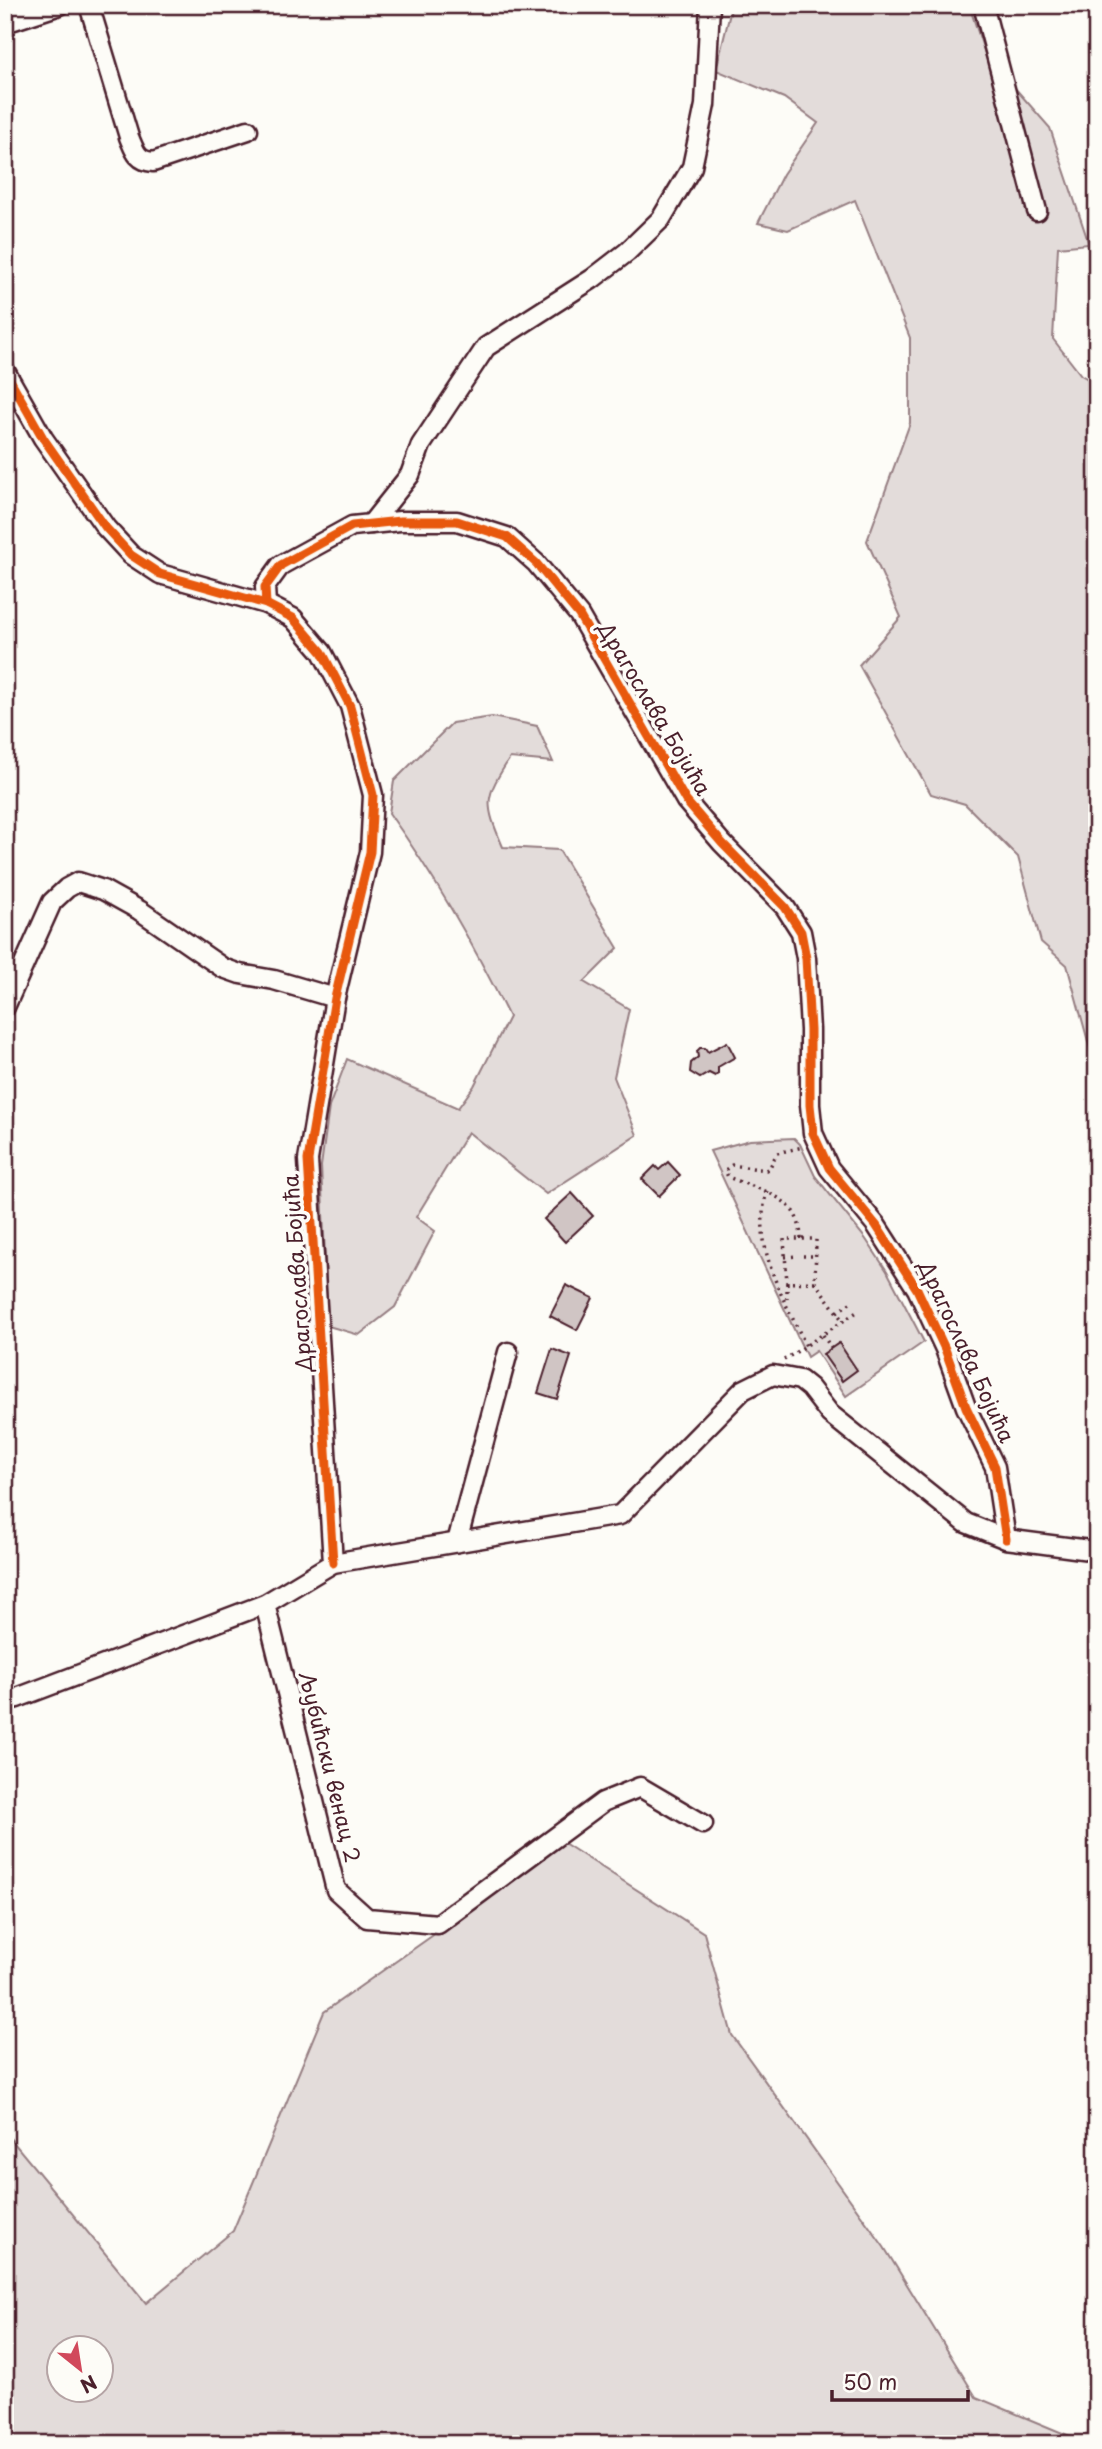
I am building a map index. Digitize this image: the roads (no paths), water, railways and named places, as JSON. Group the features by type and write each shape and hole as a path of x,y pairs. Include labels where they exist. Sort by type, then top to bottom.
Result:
{"street":[{"path":"5,23 60,5"},
{"path":"89,5 129,137 138,157 153,162 248,130"},
{"path":"371,524 410,475 421,445 486,347 592,279 627,252 661,219 692,167 705,105 710,5"},
{"path":"983,5 1037,211"},
{"name":"Драгослава Бојића","path":"5,371 43,438 106,528 131,555 160,574 266,604 293,618 323,652 350,706 373,795 370,852 335,998 308,1160 333,1563"},
{"name":"Драгослава Бојића","path":"266,604 265,587 281,565 352,526 457,522 507,537 536,563 579,615 686,801 722,843 785,907 802,932 810,1030 810,1105 817,1143 829,1168 876,1225 917,1289 945,1349 966,1407 995,1467 1006,1539"},
{"path":"5,1007 52,902 78,882 103,890 139,910 223,968 335,998"},
{"path":"457,1542 508,1352"},
{"path":"5,1700 17,1698 265,1604 333,1563 620,1515 744,1391 773,1375 800,1380 810,1388 830,1414 966,1523 1006,1539 1097,1551"},
{"name":"Љубићски венац 2","path":"265,1604 336,1890 367,1918 438,1924 603,1802 640,1787 703,1825"}]}
